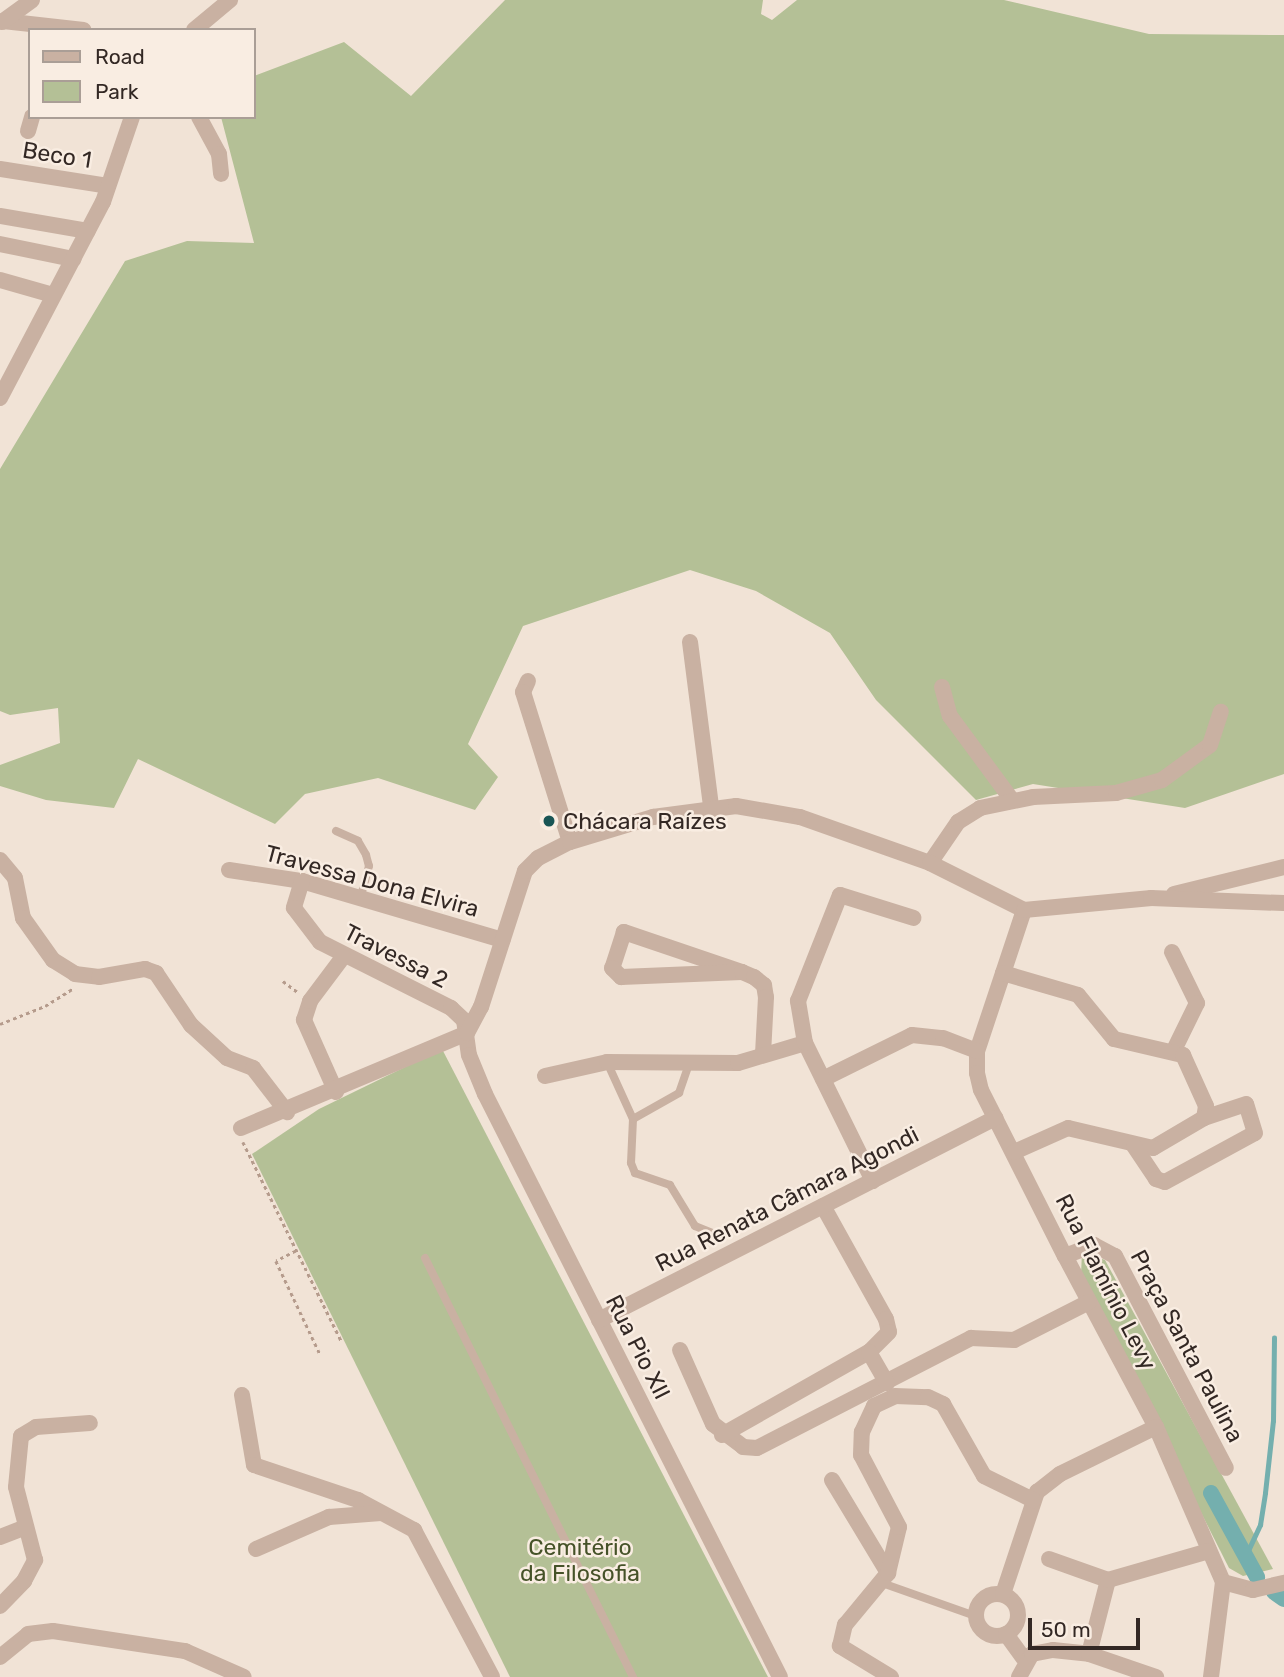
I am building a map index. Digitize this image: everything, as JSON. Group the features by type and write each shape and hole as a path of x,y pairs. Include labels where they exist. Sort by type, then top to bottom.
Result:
{"street":[{"path":"1,22 32,0"},
{"path":"196,28 230,0"},
{"path":"1,22 63,28"},
{"path":"0,398 88,231 108,186 131,119"},
{"path":"200,119 219,154 221,174"},
{"name":"Beco 1","path":"0,169 108,186"},
{"path":"0,216 88,231"},
{"path":"0,244 73,260"},
{"path":"0,280 53,295"},
{"path":"690,642 711,806"},
{"path":"528,681 523,692 569,842"},
{"path":"942,687 950,716 1012,800"},
{"path":"930,863 943,840 967,813 1012,800 1116,793 1162,780 1210,745 1221,712"},
{"path":"241,1128 287,1112 467,1033 481,1007 525,871 538,858 597,831 711,806 736,806 800,817 930,863 1024,910 1150,898 1284,902"},
{"path":"0,860 15,878 23,918 53,960 75,974 96,976 145,969 156,973 207,1040 228,1058 253,1069 287,1112"},
{"path":"1150,898 1284,867"},
{"name":"Travessa Dona Elvira","path":"229,870 302,881 502,940"},
{"name":"Travessa 2","path":"302,881 296,912 320,942 343,957 451,1009 464,1020 467,1033"},
{"path":"873,1181 805,1043 798,1001 839,895 914,918"},
{"name":"Rua Flamínio Levy","path":"1024,910 977,1051 981,1090 1088,1302 1156,1427 1223,1582"},
{"path":"742,972 621,977 612,968 624,933 742,972 764,985 763,1055"},
{"path":"1172,952 1197,1003 1174,1050"},
{"path":"336,1091 304,1020 310,1001 343,957"},
{"path":"1003,973 1078,995 1114,1039 1174,1050 1190,1063 1206,1107 1203,1118"},
{"name":"Rua Pio XII","path":"467,1033 469,1055 485,1094 780,1677"},
{"path":"823,1079 912,1035 943,1038 977,1051"},
{"path":"545,1076 607,1062 737,1063 805,1043"},
{"path":"1014,1152 1068,1128 1134,1146 1153,1148 1203,1118 1246,1104 1255,1133 1165,1182 1156,1179 1134,1146"},
{"name":"Rua Renata Câmara Agondi","path":"599,1320 996,1118"},
{"path":"722,1435 869,1352 889,1332 886,1319 823,1206"},
{"name":"Praça Santa Paulina","path":"1065,1256 1094,1245 1115,1256 1226,1468"},
{"path":"680,1350 713,1424 722,1435 743,1447 757,1448 971,1338 1014,1340 1088,1302"},
{"path":"869,1352 887,1383"},
{"path":"242,1395 254,1465 358,1500 404,1523 419,1536 492,1677"},
{"path":"891,1677 839,1646 845,1625 885,1578 898,1522 861,1455 859,1442 866,1420 883,1400 914,1395 943,1404 984,1476 1032,1500"},
{"path":"0,1606 24,1581 35,1560 23,1528 15,1471 21,1436 36,1427 90,1423"},
{"path":"1003,1594 1032,1500 1045,1484 1156,1427"},
{"path":"832,1480 885,1578"},
{"path":"256,1549 330,1517 381,1513"},
{"path":"0,1537 23,1528"},
{"path":"1049,1559 1108,1580 1209,1551"},
{"path":"1089,1654 1108,1580"},
{"path":"1211,1677 1223,1582 1253,1590 1284,1583"},
{"path":"1006,1634 1018,1618 1012,1599 1003,1594 983,1598 975,1616 986,1633 1006,1634 1026,1660"},
{"path":"0,1657 28,1634 53,1630 185,1651 244,1677"},
{"path":"1020,1677 1026,1660 1041,1650 1089,1654 1156,1677"}],"lane":[{"path":"336,831 358,841 366,855 369,866 360,899"},
{"path":"607,1062 632,1119 631,1163 635,1173 670,1185 695,1226 712,1233"},
{"path":"632,1119 679,1093 689,1064"},
{"path":"425,1258 633,1677"},
{"path":"885,1578 975,1616"}],"path":[{"path":"0,1024 45,1006 96,976"},
{"path":"241,1128 296,1251 342,1342"},
{"path":"296,1251 276,1261 320,1354"}],"green space":[{"path":"505,0 763,0 761,14 772,20 797,0 1004,0 1149,34 1284,35 1284,774 1185,808 1033,784 976,800 876,700 830,633 756,591 690,570 523,626 468,744 498,777 475,810 378,778 305,794 275,824 138,759 114,808 46,800 0,786 0,765 60,743 58,708 10,715 0,711 0,469 125,261 187,241 254,243 222,119 256,119 256,75 344,42 411,96"},
{"name":"Cemitério da Filosofia","path":"442,1049 768,1677 510,1677 252,1154 319,1109"},
{"path":"1082,1252 1105,1260 1273,1569 1243,1576 1229,1568 1081,1275"}],"waterway":[{"path":"1246,1555 1260,1525 1265,1493 1273,1421 1274,1338"},
{"path":"1211,1493 1257,1577"},
{"path":"1274,1592 1284,1599"}],"place":[{"name":"Chácara Raízes","path":"549,821"}]}
